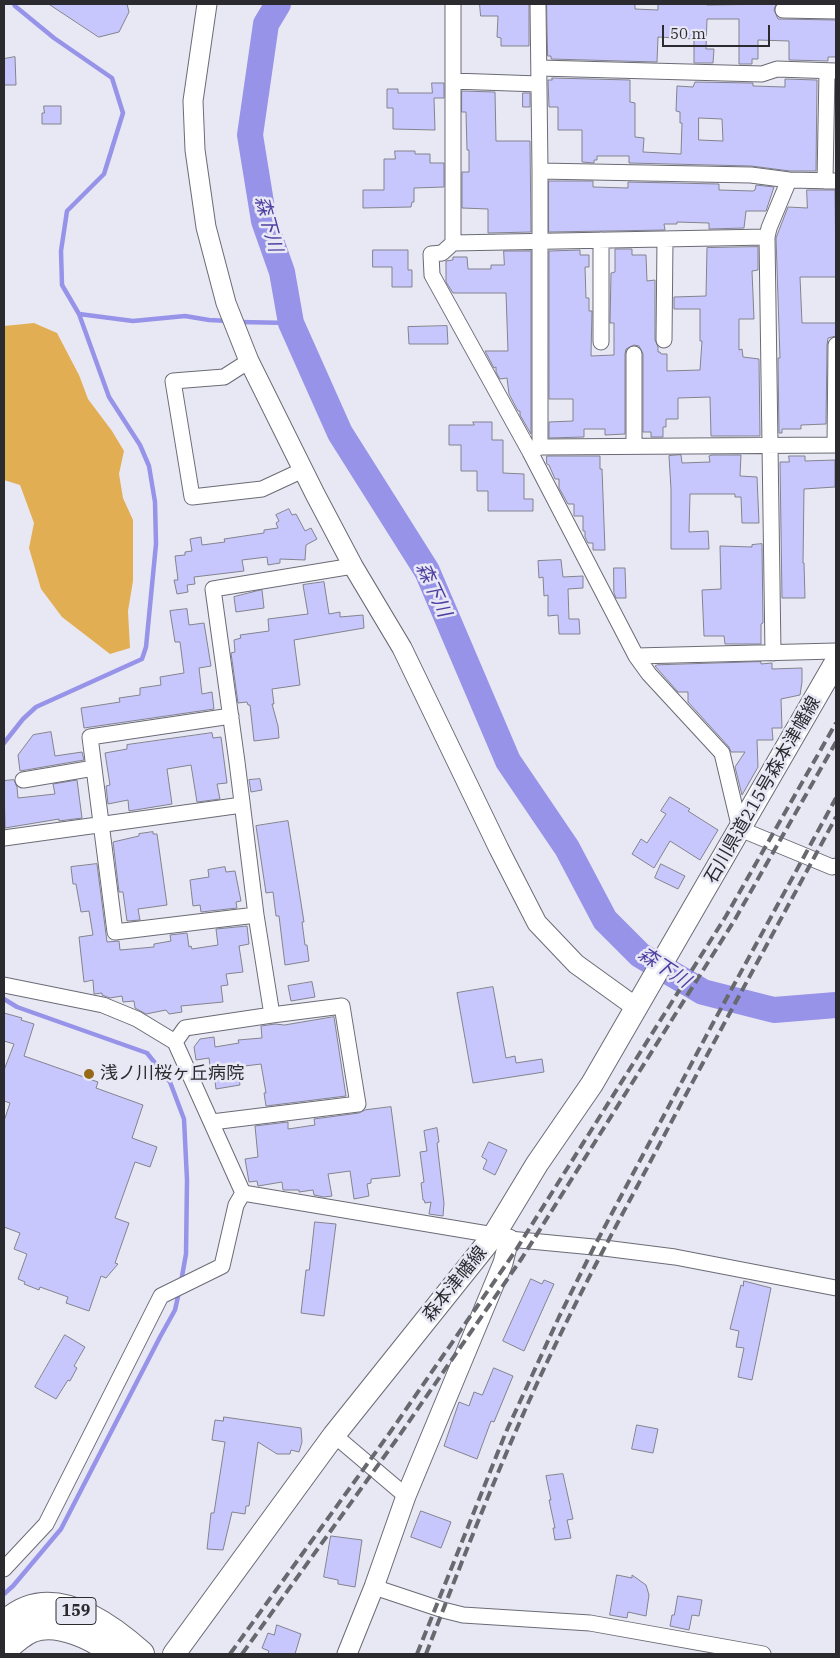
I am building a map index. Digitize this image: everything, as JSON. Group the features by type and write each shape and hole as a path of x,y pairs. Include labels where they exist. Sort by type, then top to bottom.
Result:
{"highway":[{"name":"159","path":"4,1625 19,1612 30,1607 46,1605 60,1607 79,1612 94,1619 141,1654"},
{"name":"159","path":"4,1650 15,1639 33,1629 52,1626 75,1631 115,1654"}],"main road":[{"name":"石川県道215号森本津幡線","path":"704,892 836,662"},
{"name":"森本津幡線","path":"174,1654 334,1435 502,1237 537,1164 592,1084 704,892"}],"street":[{"path":"207,4 193,101 195,150 206,227 226,302 249,361 353,566 402,648 499,849 537,923 576,964 637,1008"},
{"path":"453,4 453,243"},
{"path":"535,449 540,171 538,4"},
{"path":"783,10 836,11"},
{"path":"539,68 762,74 777,69 832,71 831,181 789,180 752,175 540,171"},
{"path":"453,81 539,84"},
{"path":"773,653 767,237 789,180"},
{"path":"767,237 453,243 442,253 431,254 432,275 535,449 636,656 649,674 722,753 740,829 832,867 836,866"},
{"path":"664,340 665,239"},
{"path":"601,240 601,342"},
{"path":"535,449 634,446 836,445 836,346"},
{"path":"634,354 634,446"},
{"path":"249,361 224,377 173,381 192,497 262,489 303,470"},
{"path":"272,1015 256,915 213,588 353,566"},
{"path":"636,656 836,651"},
{"path":"231,716 90,737 115,932 256,915"},
{"path":"23,780 94,768"},
{"path":"4,838 242,805"},
{"path":"4,985 103,1005 137,1019 175,1042 243,1193"},
{"path":"175,1042 185,1028 342,1006 358,1104 212,1122"},
{"path":"243,1193 502,1237 675,1257 836,1288"},
{"path":"4,1569 46,1524 161,1296 222,1266 236,1206 243,1193"},
{"path":"347,1654 374,1587 406,1496 503,1263 502,1237"},
{"path":"334,1435 406,1496"},
{"path":"374,1587 463,1615 590,1624 763,1654"}],"shaded area":[{"path":"34,323 57,333 79,375 88,399 112,431 124,451 119,474 123,498 133,520 133,581 128,611 130,648 110,654 62,617 41,589 29,548 34,523 20,485 4,480 4,326"}],"building":[{"path":"49,4 127,4 129,12 119,32 99,37"},
{"path":"480,4 529,4 529,46 501,46 501,38 497,37 498,16 481,16"},
{"path":"547,4 635,4 635,9 658,10 658,4 776,4 774,10 778,19 836,20 836,57 828,57 828,61 789,60 789,41 758,40 758,59 752,59 752,64 739,64 739,19 707,19 706,49 714,49 713,63 694,63 694,39 658,37 657,62 551,59 551,56 548,56"},
{"path":"15,57 16,85 4,85 4,59"},
{"path":"552,78 630,80 630,102 635,103 635,137 644,138 643,152 681,154 682,123 680,123 680,112 676,111 677,86 693,87 695,82 753,83 753,86 785,87 785,79 817,80 816,171 790,171 751,166 629,163 629,156 597,156 597,160 594,160 594,163 582,162 582,130 558,130 558,107 549,107 548,80 552,80","holes":["699,118 722,119 723,141 699,140"]},
{"path":"432,83 444,83 444,98 434,98 435,130 393,129 393,108 387,108 387,89 398,89 398,93 432,93"},
{"path":"462,91 495,92 496,141 530,141 531,232 488,233 488,209 462,208 462,172 469,172 469,150 467,150 466,112 462,112"},
{"path":"523,93 530,93 530,107 523,107"},
{"path":"44,106 61,106 61,124 42,124"},
{"path":"395,151 415,151 415,154 430,154 430,163 444,163 444,187 414,188 414,202 412,202 411,207 363,208 363,190 384,190 384,159 395,159"},
{"path":"549,181 593,181 593,187 628,188 628,182 719,184 719,190 753,191 756,185 774,187 766,211 746,211 744,228 709,229 709,223 677,222 677,224 664,224 665,230 549,232"},
{"path":"807,190 835,190 836,277 800,277 802,323 836,323 836,336 828,338 827,345 826,424 801,425 801,429 782,429 782,433 779,433 778,358 780,358 776,238 788,207 807,208"},
{"path":"758,247 758,270 752,271 754,319 739,319 739,350 742,349 743,357 759,359 760,436 711,436 710,397 678,398 678,419 666,419 666,427 663,427 663,437 651,437 651,432 643,432 643,354 639,346 634,345 626,349 625,354 625,434 605,435 605,429 584,429 584,437 549,438 549,422 573,421 573,399 549,399 549,251 580,250 580,255 589,255 589,267 585,267 586,298 589,298 589,311 592,311 591,356 614,355 614,323 610,323 611,273 615,272 615,249 632,249 632,255 646,255 647,281 655,280 655,340 658,352 667,354 667,371 700,370 702,341 700,341 700,309 674,309 674,297 706,296 707,248"},
{"path":"373,250 408,250 408,270 412,270 412,287 392,287 392,267 373,267"},
{"path":"504,251 531,251 531,434 509,394 507,378 500,379 496,372 496,367 494,368 485,351 508,351 506,293 453,293 446,282 446,261 453,260 453,257 467,257 468,269 491,269 491,265 504,265"},
{"path":"447,326 448,344 409,344 408,327"},
{"path":"473,422 492,422 492,440 503,440 503,473 524,474 524,499 533,499 533,511 488,511 488,491 477,491 477,471 461,471 461,445 449,445 449,425 474,425"},
{"path":"681,455 682,463 710,462 709,456 712,455 741,455 740,476 757,477 759,523 742,523 741,497 735,497 735,494 690,494 689,532 708,531 709,549 671,549 669,456"},
{"path":"547,456 600,456 605,550 593,550 593,543 588,543 585,531 583,531 583,516 574,516 574,504 568,504 559,488 559,479 555,479 547,464"},
{"path":"789,456 805,456 805,461 835,460 835,487 804,489 803,563 805,598 782,598 780,462 789,462"},
{"path":"289,509 292,515 296,514 305,531 311,528 317,539 306,545 305,560 280,559 280,563 268,565 267,557 242,560 244,571 194,577 195,584 187,585 188,592 177,594 174,580 178,580 175,556 185,555 185,552 192,551 190,539 201,537 202,545 225,542 224,539 264,533 264,530 278,528 276,523 279,521 276,515"},
{"path":"762,544 763,623 761,624 761,644 725,644 724,636 704,636 702,590 721,589 720,546 752,547 752,545"},
{"path":"561,560 563,577 583,576 583,588 568,589 569,619 579,619 580,634 559,634 558,615 548,616 548,595 544,596 543,577 539,578 538,561"},
{"path":"614,568 625,568 626,598 616,598 614,593"},
{"path":"324,582 329,614 340,612 340,617 363,615 364,628 294,640 300,685 272,689 274,704 272,704 279,738 254,741 250,705 247,702 238,703 231,653 235,652 234,640 241,638 240,635 269,631 268,619 308,614 303,585"},
{"path":"262,590 264,608 236,612 234,597"},
{"path":"187,609 189,625 204,623 211,666 199,668 202,694 212,692 214,709 84,728 81,708 120,702 119,698 140,695 140,688 161,685 160,677 184,673 180,642 175,642 170,611"},
{"path":"761,662 761,664 772,663 772,669 802,668 802,682 800,695 781,699 782,728 772,728 773,740 757,740 758,767 742,795 735,767 745,752 731,752 729,747 688,702 688,692 678,692 655,666"},
{"path":"51,732 55,756 82,752 84,760 20,771 18,755 33,735"},
{"path":"212,733 213,738 221,737 227,783 217,784 220,799 197,802 191,765 167,769 172,804 129,811 128,800 108,804 106,786 110,785 105,753 127,749 127,745"},
{"path":"260,779 262,790 251,792 249,780"},
{"path":"14,780 18,798 55,794 53,784 77,780 82,818 59,821 59,819 5,828 4,781"},
{"path":"670,797 718,830 700,860 670,841 654,868 632,854 641,839 647,843 666,814 661,811"},
{"path":"288,821 304,922 302,922 305,945 307,945 309,961 285,965 279,916 276,916 273,892 266,893 256,826"},
{"path":"153,832 153,834 157,834 167,905 138,909 140,920 127,921 123,892 119,892 113,842"},
{"path":"97,864 107,942 119,941 120,950 154,947 154,944 171,941 170,935 187,933 189,947 191,946 192,949 218,945 216,929 247,926 249,944 239,946 243,972 226,974 228,985 221,986 223,1002 181,1006 182,1012 169,1014 166,1010 146,1014 135,1008 134,1001 123,1002 122,996 110,998 102,995 102,993 94,994 93,980 84,982 79,937 93,935 89,911 81,912 76,884 73,884 71,867"},
{"path":"661,864 685,876 678,889 655,878"},
{"path":"225,867 226,872 235,871 241,901 236,902 237,908 201,912 200,905 193,906 190,880 209,877 208,870"},
{"path":"312,982 315,997 291,1001 288,986"},
{"path":"493,987 506,1058 515,1056 516,1063 542,1059 544,1072 473,1083 457,993"},
{"path":"4,1013 22,1018 21,1020 34,1024 24,1056 98,1082 96,1088 143,1105 132,1138 157,1147 150,1167 135,1162 115,1218 129,1223 115,1263 118,1264 106,1278 101,1276 89,1311 66,1303 68,1297 40,1287 39,1290 24,1284 25,1282 18,1279 27,1254 14,1249 20,1233 4,1227 4,1121 10,1103 4,1101 4,1070 14,1044 4,1041"},
{"path":"334,1017 346,1096 266,1106 264,1093 266,1093 261,1064 237,1067 240,1085 216,1089 213,1065 210,1066 209,1058 196,1060 194,1047 200,1039 214,1037 215,1047 239,1043 238,1040 262,1038 261,1026 284,1025"},
{"path":"391,1107 400,1176 371,1179 371,1183 367,1184 369,1196 354,1199 350,1171 328,1174 332,1196 324,1197 314,1195 313,1190 299,1192 299,1190 283,1190 282,1182 258,1186 257,1181 249,1182 245,1159 258,1157 255,1126 288,1122 288,1129 315,1125 314,1119"},
{"path":"437,1128 444,1203 443,1216 429,1214 431,1202 425,1203 423,1200 421,1183 424,1182 420,1152 427,1151 424,1131"},
{"path":"489,1142 507,1150 495,1175 483,1169 487,1160 482,1157"},
{"path":"315,1222 336,1224 324,1316 301,1313 306,1270 309,1270"},
{"path":"531,1279 542,1284 544,1280 554,1284 524,1351 503,1341"},
{"path":"744,1281 771,1288 752,1380 738,1377 744,1348 736,1347 739,1331 730,1329 741,1285 743,1286"},
{"path":"65,1335 85,1347 74,1366 77,1368 70,1381 68,1380 56,1399 35,1387"},
{"path":"494,1368 513,1376 494,1422 491,1421 477,1459 444,1446 459,1402 469,1406 474,1392 482,1395"},
{"path":"224,1417 301,1428 302,1442 299,1452 291,1450 290,1454 277,1454 258,1442 249,1506 246,1506 245,1514 232,1512 223,1550 207,1549 211,1513 214,1513 225,1442 212,1440 215,1420 223,1421"},
{"path":"637,1425 658,1429 653,1453 632,1449"},
{"path":"563,1474 573,1519 567,1520 571,1538 555,1540 553,1528 555,1528 546,1476"},
{"path":"421,1511 451,1522 441,1548 411,1537"},
{"path":"331,1536 362,1540 355,1587 338,1584 338,1580 324,1577"},
{"path":"617,1575 632,1578 632,1575 646,1585 649,1595 646,1616 628,1612 627,1618 610,1615"},
{"path":"678,1596 702,1600 699,1616 692,1615 689,1630 670,1626"},
{"path":"277,1625 301,1634 295,1654 268,1654 269,1651 262,1648 268,1633 274,1635"}],"waterway":[{"path":"4,743 23,719 36,707 142,659 146,647 156,544 155,502 149,466 140,445 109,397 79,314 62,285 61,251 67,211 104,174 123,113 112,78 54,38 14,4"},
{"name":"森下川","path":"278,4 266,24 250,135 264,221 282,272 291,323 340,433 427,571 508,761 567,848 605,920 640,955 703,992 774,1010 836,1005"},
{"path":"79,314 133,321 185,316 229,321"},
{"path":"239,322 291,323"},
{"path":"4,999 17,1007 147,1053 170,1082 184,1119 187,1180 186,1254 181,1282"},
{"path":"4,1594 61,1529 175,1310 179,1292"}],"railway":[{"path":"230,1654 391,1431 514,1253 726,916 836,723"},
{"path":"242,1654 399,1436 522,1258 734,921 836,742"},
{"path":"417,1654 506,1432 559,1317 712,1025 836,798"},
{"path":"426,1654 510,1446 565,1324 670,1124 836,817"}],"place":[{"name":"浅ノ川桜ヶ丘病院","path":"89,1074"}]}
